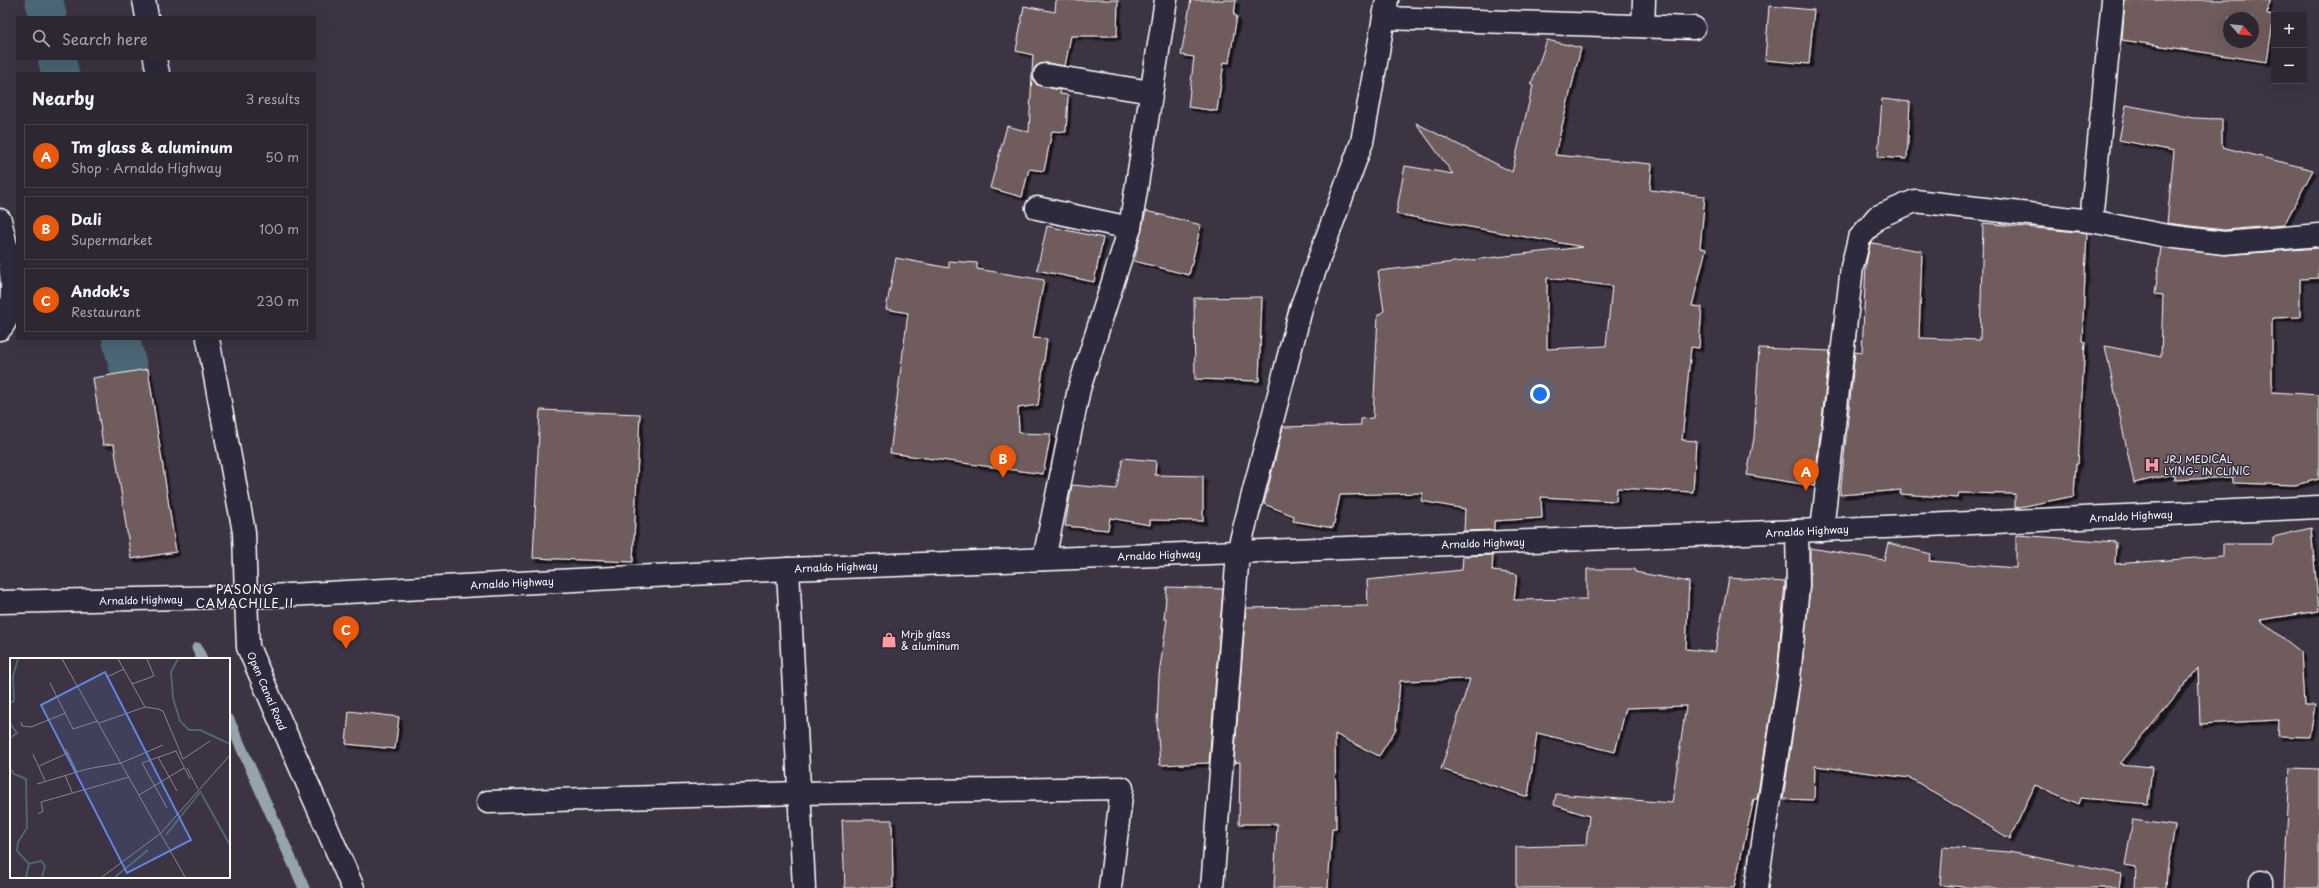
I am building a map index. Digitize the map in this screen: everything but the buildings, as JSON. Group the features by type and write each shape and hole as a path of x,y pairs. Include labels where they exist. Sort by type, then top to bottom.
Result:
{"street":[{"path":"144,0 147,16"},
{"path":"1044,559 1079,389 1130,228 1166,0"},
{"path":"1643,26 1644,0"},
{"path":"2091,221 2113,0"},
{"path":"1212,888 1238,552 1302,305 1362,142 1386,9 1694,28"},
{"path":"155,60 158,72"},
{"path":"1045,75 1151,92"},
{"path":"1822,530 1852,267 1859,239 1877,217 1916,201 2091,221 2167,236 2224,243 2319,235"},
{"path":"1037,208 1130,228"},
{"path":"0,220 10,264 12,297 4,325 0,329"},
{"name":"Open Canal Road","path":"208,340 244,532 248,647 353,888"},
{"name":"Arnaldo Highway","path":"0,602 246,597 788,569 1822,530 2319,507"},
{"path":"1756,888 1789,677 1798,586 1796,531"},
{"path":"788,569 804,888"},
{"path":"488,802 799,793 1122,788 1110,888"}],"waterway":[{"path":"44,0 48,16"},
{"path":"57,60 60,72"},
{"path":"121,340 128,367"},
{"path":"197,648 202,658"},
{"path":"230,722 304,888"}],"place":[{"name":"JRJ MEDICAL LYING- IN CLINIC","path":"2152,465"},
{"name":"Dali","path":"1003,478"},
{"name":"Tm glass & aluminum","path":"1806,491"},
{"name":"Mrjb glass & aluminum","path":"889,640"},
{"name":"Andok's","path":"346,649"}],"district":[{"name":"PASONG CAMACHILE II","path":"245,597"}]}
